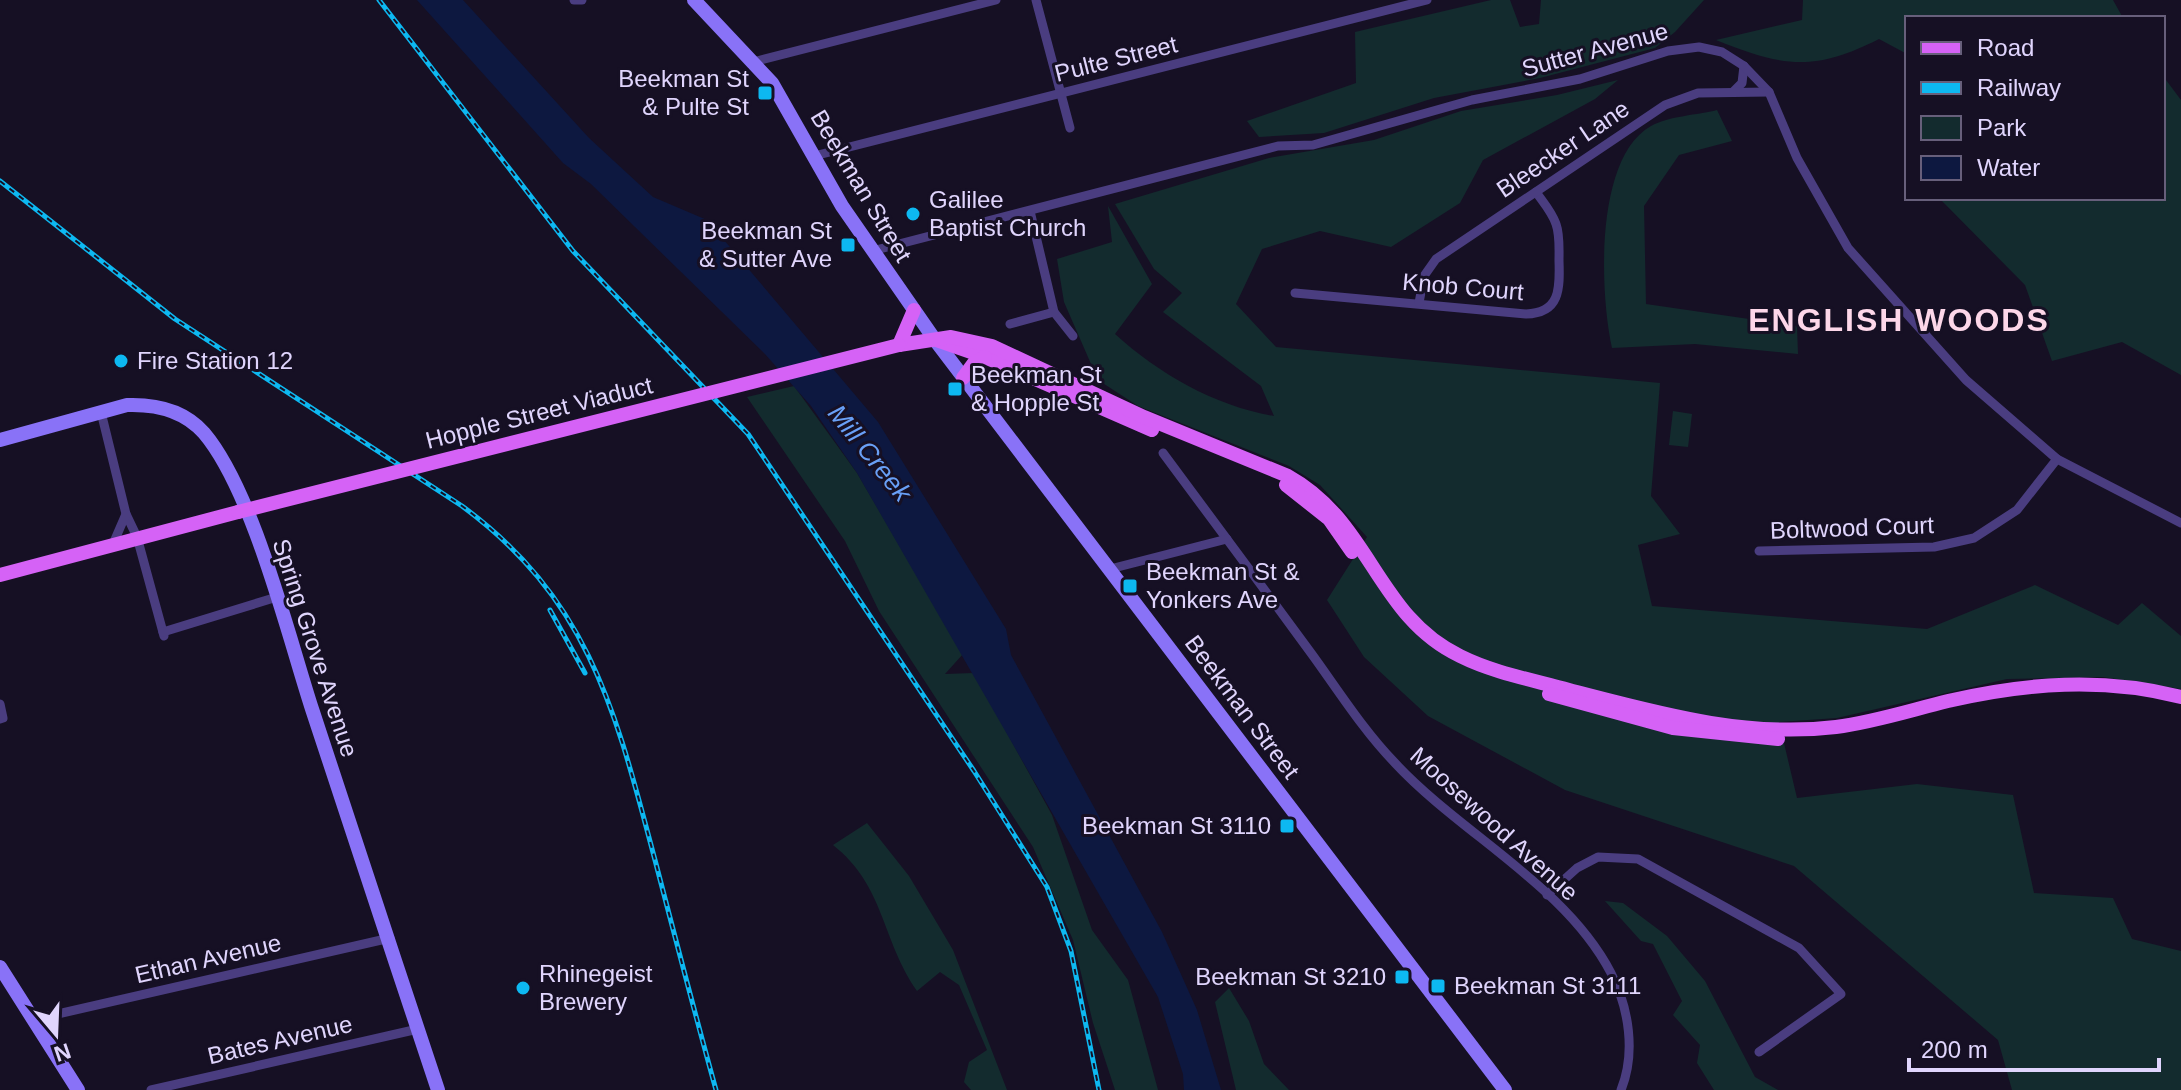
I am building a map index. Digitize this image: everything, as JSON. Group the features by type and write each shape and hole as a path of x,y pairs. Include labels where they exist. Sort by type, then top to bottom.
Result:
{"main road":[{"name":"Beekman Street","path":"694,0 775,87 872,251 935,340 1505,1090"},
{"path":"904,342 914,310"},
{"name":"Hopple Street Viaduct","path":"0,575 137,537 904,342 969,339 1016,356 1117,405 1270,467 1311,488 1338,514 1393,599 1421,631 1460,656 1493,669 1673,717 1770,730 1837,727 2025,686 2095,684 2181,697"},
{"path":"935,340 985,357 1072,397 1291,488 1329,519 1413,635 1459,665 1511,684 1673,728 1758,739 1840,735 1979,703 2041,694 2109,695 2181,707"},
{"path":"963,378 974,363 985,357"},
{"name":"Spring Grove Avenue","path":"0,440 127,405 158,406 179,414 198,427 212,445 235,489 277,597 438,1090"},
{"path":"0,967 36,1019 78,1090"}],"street":[{"path":"574,0 582,0"},
{"path":"753,62 996,0"},
{"path":"1036,0 1070,128"},
{"name":"Pulte Street","path":"814,156 1427,0"},
{"name":"Sutter Avenue","path":"872,251 1278,146 1313,145 1472,100 1580,79 1668,51 1688,47 1711,49 1744,66 1769,92 1797,158 1848,248 1966,380 2057,459 2181,523"},
{"path":"1733,92 1742,83 1744,66"},
{"name":"Bleecker Lane","path":"1419,303 1424,276 1436,259 1675,99 1698,93 1769,92"},
{"name":"Knob Court","path":"1295,293 1526,314 1542,311 1554,303 1560,291 1557,227 1536,192"},
{"path":"1030,211 1054,312 1073,336"},
{"path":"1010,324 1054,312"},
{"path":"101,412 126,514 137,537 164,634 277,597"},
{"name":"Moosewood Avenue","path":"1163,453 1394,762 1445,812 1547,895 1598,953 1617,987 1630,1047 1621,1090"},
{"name":"Boltwood Court","path":"1759,551 1934,547 1974,538 2017,510 2057,459"},
{"path":"113,544 126,514"},
{"path":"1110,569 1227,539"},
{"path":"0,704 2,718"},
{"path":"1547,895 1577,868 1598,857 1638,859 1799,948 1841,994 1759,1052"},
{"name":"Ethan Avenue","path":"36,1019 390,938"},
{"name":"Bates Avenue","path":"151,1090 418,1029"}],"green space":[{"path":"1491,0 1510,0 1520,27 1539,24 1541,0 1704,0 1675,32 1655,48 1540,78 1434,98 1324,133 1259,137 1247,121 1356,83 1355,32"},
{"path":"1803,0 2113,0 2122,16 1905,16 1905,53 1879,39 1856,50 1817,61 1780,60 1716,40 1802,20"},
{"path":"2165,79 2181,100 2181,375 2122,342 2052,361 2025,285 1941,200 2165,200"},
{"path":"1618,80 1595,99 1483,160 1460,203 1391,247 1320,231 1262,249 1236,304 1276,347 1660,383 1651,496 1680,534 1638,545 1652,606 1927,629 2035,585 2118,625 2142,603 2181,636 2181,689 2103,677 2007,679 1837,718 1779,722 1797,798 1917,784 2013,795 2034,893 2113,898 2132,939 2181,951 2181,1090 2012,1090 1998,1040 1794,866 1565,790 1428,716 1364,657 1327,600 1367,537 1320,485 1289,466 1138,406 1098,380 1064,302 1057,259 1112,242 1108,206 1152,284 1115,334 1150,362 1189,386 1230,405 1274,416 1261,386 1163,312 1182,293 1154,269 1115,204 1269,158 1374,140 1461,111 1557,95"},
{"path":"1717,110 1732,141 1679,155 1644,206 1646,304 1797,326 1798,354 1695,344 1612,348 1604,262 1610,196 1619,167 1632,143 1651,126"},
{"path":"794,386 857,473 963,654 945,674 974,673 1052,815 1092,930 1128,980 1158,1090 1115,1090 1093,1023 1073,940 1033,847 879,611 845,541 747,397"},
{"path":"1673,411 1692,414 1688,447 1669,445"},
{"path":"867,823 909,876 953,950 1007,1090 971,1090 964,1082 969,1062 987,1050 959,985 940,972 917,991 863,878 833,845"},
{"path":"1605,901 1623,903 1667,936 1705,981 1755,1077 1778,1090 1714,1090 1697,1063 1700,1045 1673,1015 1682,1001 1653,944 1641,941"},
{"path":"1229,988 1249,1021 1264,1064 1289,1090 1236,1090 1215,1002"}],"water":[{"name":"Mill Creek","path":"417,0 463,0 589,138 653,197 707,220 878,422 1006,629 1011,655 1162,932 1197,1010 1221,1090 1184,1090 1183,1074 1158,997 857,473 811,406 765,354 591,184 563,163"}],"railway":[{"path":"379,0 573,251 748,434 974,771 1047,887 1071,951 1099,1090"},
{"path":"0,181 175,319 462,506 506,542 541,581 569,621 611,709 627,756 716,1090"},
{"path":"550,610 585,673"}],"place":[{"name":"Beekman St & Pulte St","path":"765,93"},
{"name":"Galilee Baptist Church","path":"913,214"},
{"name":"Beekman St & Sutter Ave","path":"848,245"},
{"name":"Fire Station 12","path":"121,361"},
{"name":"Beekman St & Hopple St","path":"955,389"},
{"name":"Beekman St & Yonkers Ave","path":"1130,586"},
{"name":"Beekman St 3110","path":"1287,826"},
{"name":"Beekman St 3210","path":"1402,977"},
{"name":"Beekman St 3111","path":"1438,986"},
{"name":"Rhinegeist Brewery","path":"523,988"}],"district":[{"name":"ENGLISH WOODS","path":"1899,320"}]}
